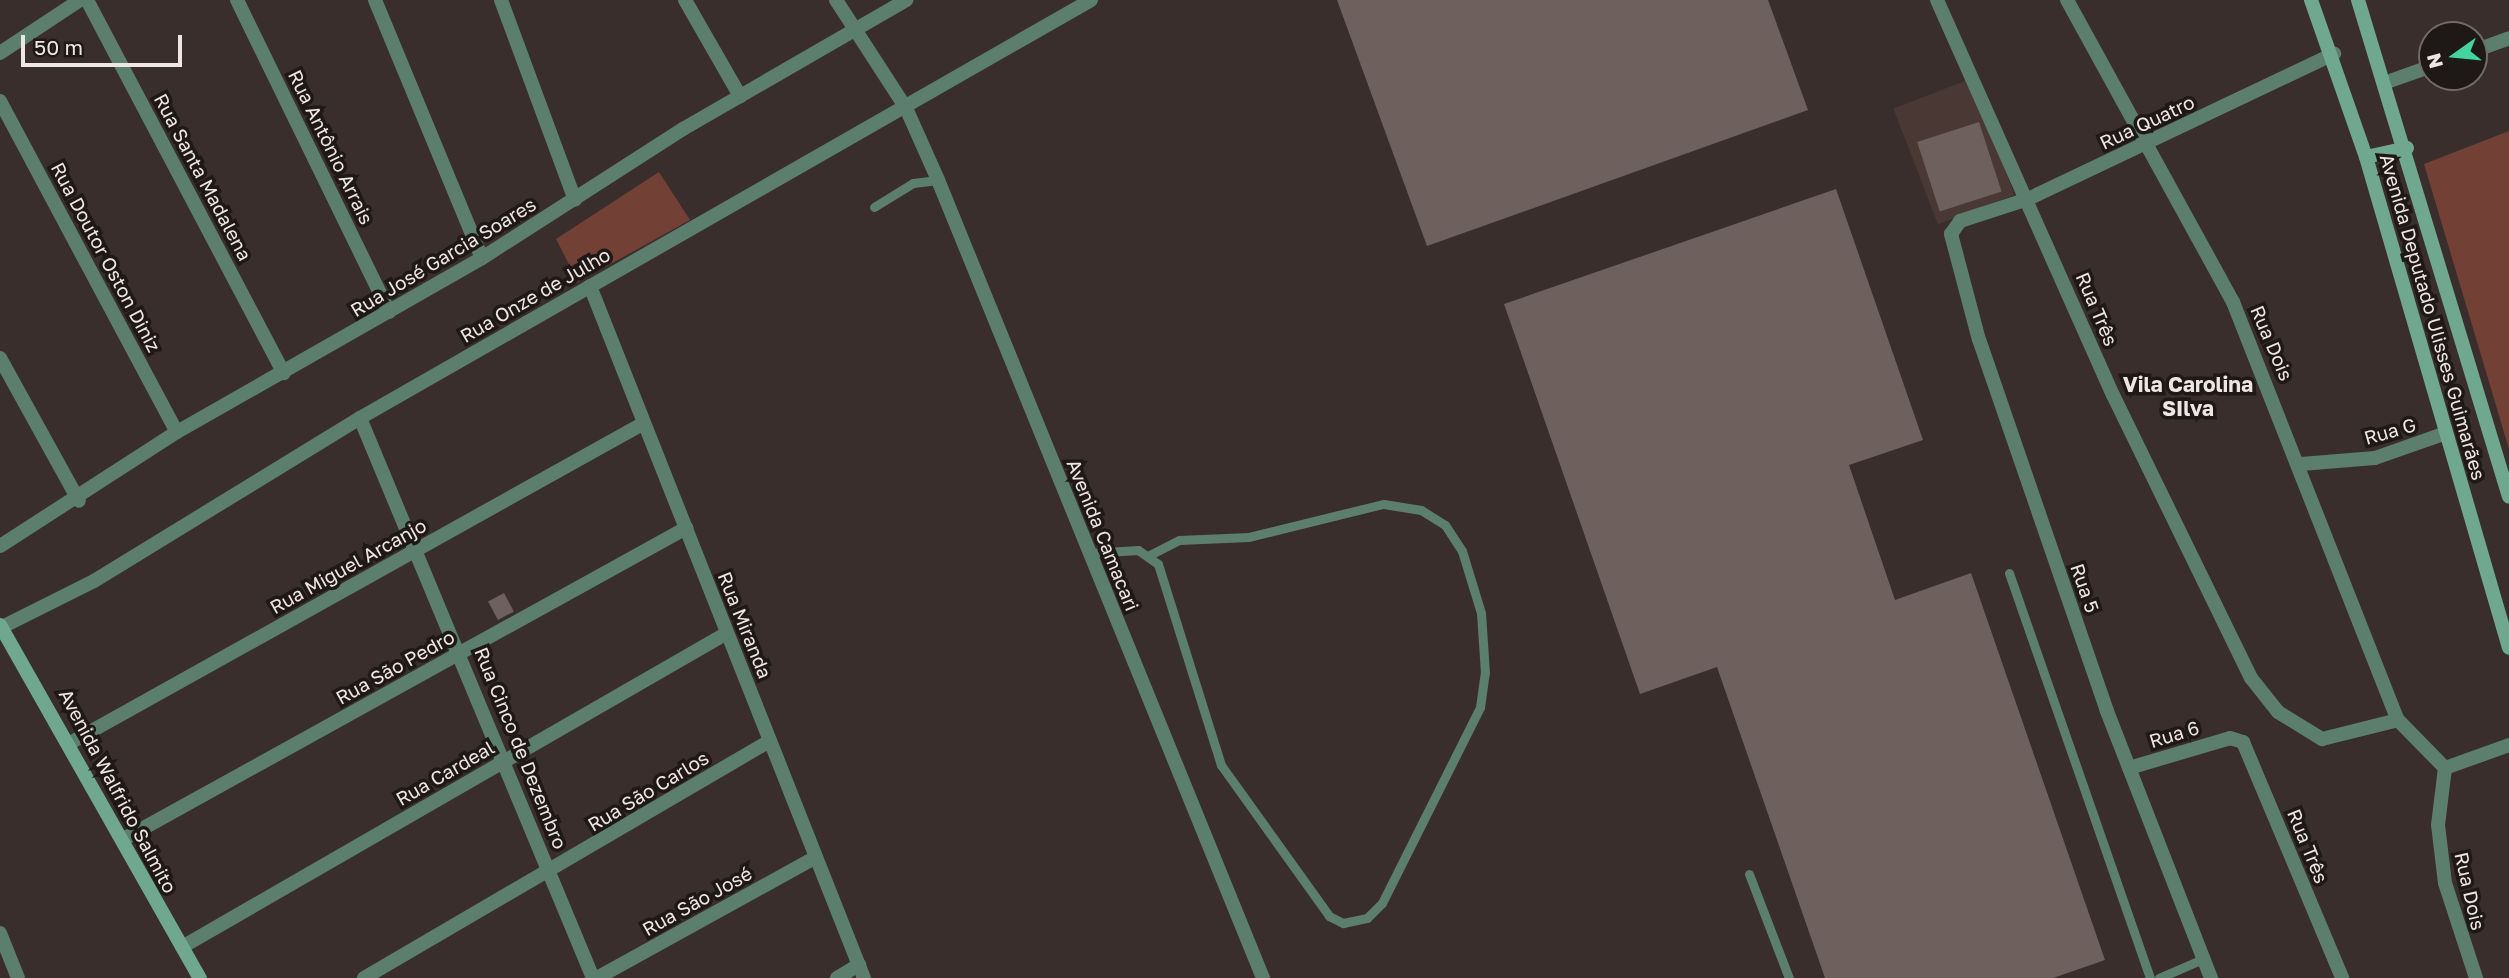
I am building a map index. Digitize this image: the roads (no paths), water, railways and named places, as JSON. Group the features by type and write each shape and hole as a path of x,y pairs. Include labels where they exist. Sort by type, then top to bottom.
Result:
{"street":[{"path":"0,53 80,0"},
{"name":"Rua Santa Madalena","path":"87,0 284,373"},
{"name":"Rua Antônio Arrais","path":"237,0 389,312"},
{"path":"375,0 423,102 482,258"},
{"path":"501,0 575,200"},
{"path":"685,0 740,96"},
{"name":"Avenida Camacari","path":"836,0 906,108 938,180 1263,978"},
{"name":"Rua José Garcia Soares","path":"0,546 79,501 177,432 482,258 740,96 906,0"},
{"name":"Rua Onze de Julho","path":"1,627 94,581 360,418 1091,0"},
{"name":"Rua Três","path":"1937,0 2231,644 2268,702 2301,731 2336,739 2398,720"},
{"name":"Rua Dois","path":"2067,0 2233,302 2301,464 2398,720"},
{"name":"Avenida Deputado Ulisses Guimarães","path":"2311,0 2334,54 2366,157 2509,648"},
{"name":"Avenida Deputado Ulisses Guimarães","path":"2358,0 2387,82 2509,497"},
{"path":"2488,46 2509,38"},
{"name":"Rua Quatro","path":"1973,216 2028,199 2334,54"},
{"path":"2387,82 2418,71"},
{"name":"Rua Doutor Oston Diniz","path":"0,101 177,432"},
{"path":"2366,157 2407,148"},
{"name":"Rua 5","path":"1973,216 1954,227 1951,240 2001,405 2129,768 2211,978"},
{"name":"Rua Miranda","path":"590,286 861,972"},
{"path":"0,358 79,501"},
{"name":"Rua Cinco de Dezembro","path":"360,418 419,549 595,978"},
{"name":"Rua Miguel Arcanjo","path":"70,743 644,423"},
{"name":"Rua G","path":"2301,464 2375,458 2446,433"},
{"name":"Rua São Pedro","path":"122,840 686,528"},
{"name":"Avenida Walfrido Salmito","path":"1,627 70,743 200,978"},
{"name":"Rua Cardeal","path":"182,947 727,632"},
{"path":"2398,720 2445,768 2509,745"},
{"name":"Rua Três","path":"2230,738 2247,747 2342,978"},
{"name":"Rua 6","path":"2129,768 2230,738"},
{"name":"Rua São Carlos","path":"364,978 550,873 770,741"},
{"name":"Rua Dois","path":"2445,768 2438,825 2445,883 2476,978"},
{"name":"Rua São José","path":"595,978 816,857"},
{"path":"0,933 18,978"},
{"path":"837,978 861,972"}],"lane":[{"path":"874,207 904,186 938,180"},
{"path":"1090,553 1150,555 1179,540 1249,537 1383,504 1421,510 1445,525 1462,551 1481,613 1485,673 1480,707 1382,903 1367,918 1343,923 1329,916 1221,765 1165,580 1150,555"},
{"path":"2009,573 2150,978"},
{"path":"1749,874 1789,978"},
{"path":"2159,978 2203,959"}],"district":[{"name":"Vila Carolina SIlva","path":"2188,396"}]}
